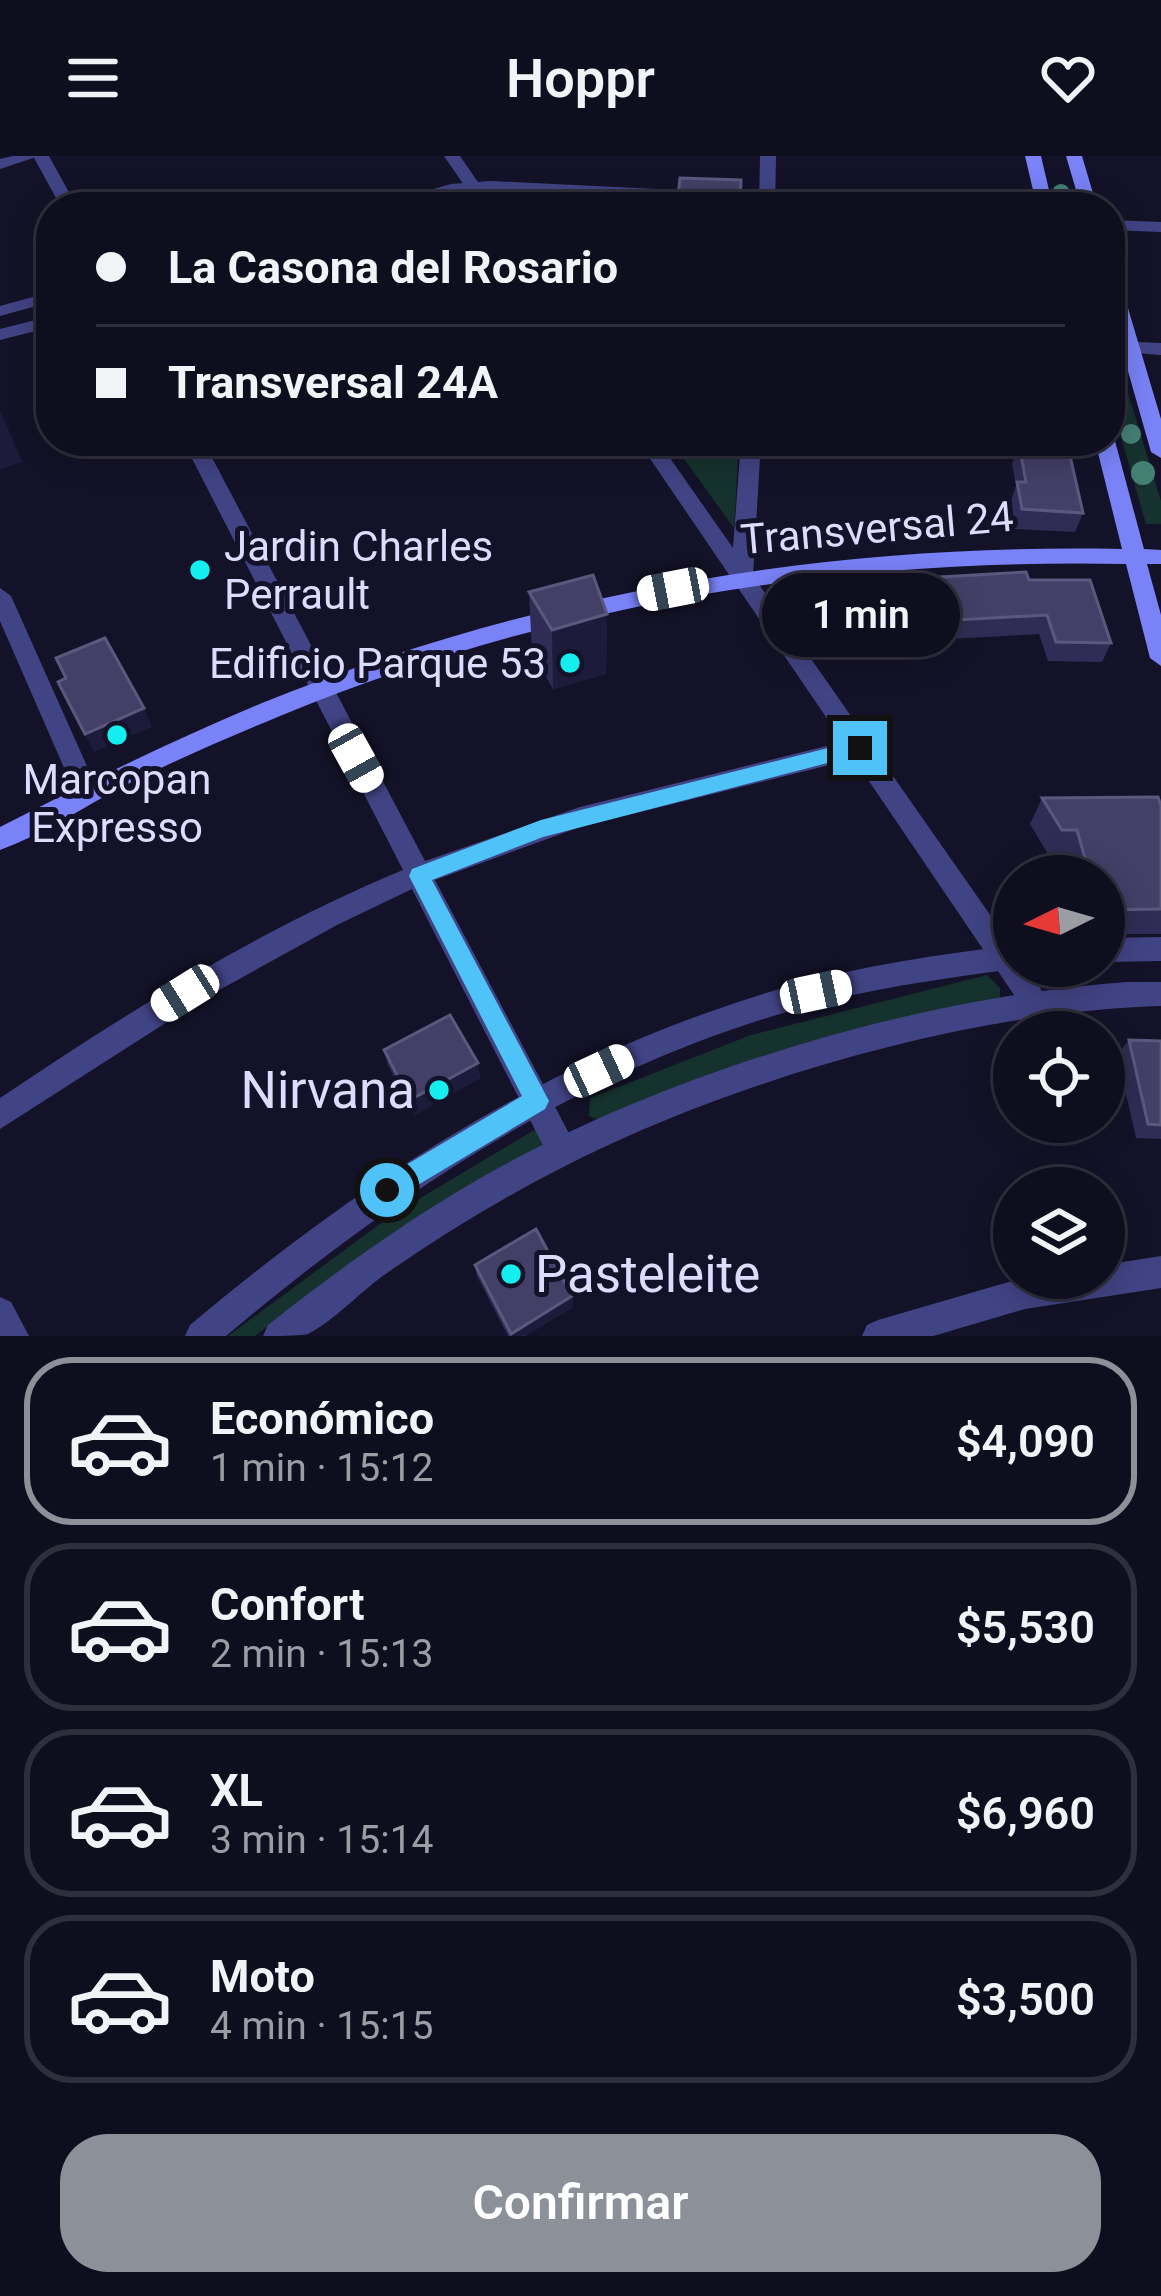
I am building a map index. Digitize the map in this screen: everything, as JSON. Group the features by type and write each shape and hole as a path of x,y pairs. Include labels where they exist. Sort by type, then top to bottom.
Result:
{"main road":[{"path":"1033,156 1042,192"},
{"path":"1074,156 1085,192"},
{"path":"1125,359 1161,452"},
{"path":"1109,456 1161,658"},
{"name":"Transversal 24","path":"0,839 87,793 322,690 538,620 742,577 939,556 1161,557"}],"street":[{"path":"0,164 31,156"},
{"path":"40,156 60,192"},
{"path":"452,156 477,192"},
{"path":"767,192 768,156"},
{"path":"1125,226 1161,227"},
{"path":"0,311 36,301"},
{"path":"0,335 36,325"},
{"path":"1125,346 1161,349"},
{"path":"201,456 562,1149"},
{"path":"658,456 993,935"},
{"path":"742,577 751,456"},
{"path":"0,596 87,793"},
{"path":"0,1115 185,993 419,876 541,829 860,748"},
{"path":"1125,950 1161,949"},
{"path":"201,1336 387,1190 537,1101 723,1020 872,979 993,960"},
{"path":"1026,987 1035,1003"},
{"path":"279,1336 401,1244 562,1149 653,1107 740,1078 1035,1003 1161,994"},
{"path":"878,1336 1025,1293 1161,1272"},
{"path":"0,1313 13,1336"}],"green space":[{"path":"1125,383 1161,501 1161,524 1146,524 1125,450"},
{"path":"682,456 738,456 734,528"},
{"path":"987,975 993,987 1000,988 1000,998 796,1046 697,1079 601,1121 589,1116 590,1098 751,1035"},
{"path":"541,1126 551,1142 326,1281 255,1336 228,1336 392,1215"}],"building":[{"path":"680,178 741,180 741,192 679,192"},
{"path":"1021,456 1070,456 1083,513 1022,509 1017,482 1026,482"},
{"path":"1026,572 1029,580 1090,580 1111,643 1056,642 1047,615 938,621 924,578"},
{"path":"593,575 607,614 552,630 529,592"},
{"path":"105,638 144,708 85,734 58,682 66,678 56,658"},
{"path":"1158,797 1161,909 1125,910 1125,855 1084,855 1077,830 1062,830 1042,798"},
{"path":"450,1015 478,1063 410,1100 384,1050"},
{"path":"1129,1040 1161,1041 1161,1125 1148,1124"},
{"path":"536,1229 572,1296 511,1334 475,1265"}],"place":[{"name":"Jardin Charles Perrault","path":"200,570"},
{"name":"Edificio Parque 53","path":"570,663"},
{"name":"Marcopan Expresso","path":"117,735"},
{"name":"Nirvana","path":"439,1090"},
{"name":"Pasteleite","path":"511,1274"}],"route":[{"path":"387,1190 537,1101 419,876 541,829 651,797 860,748"}]}
